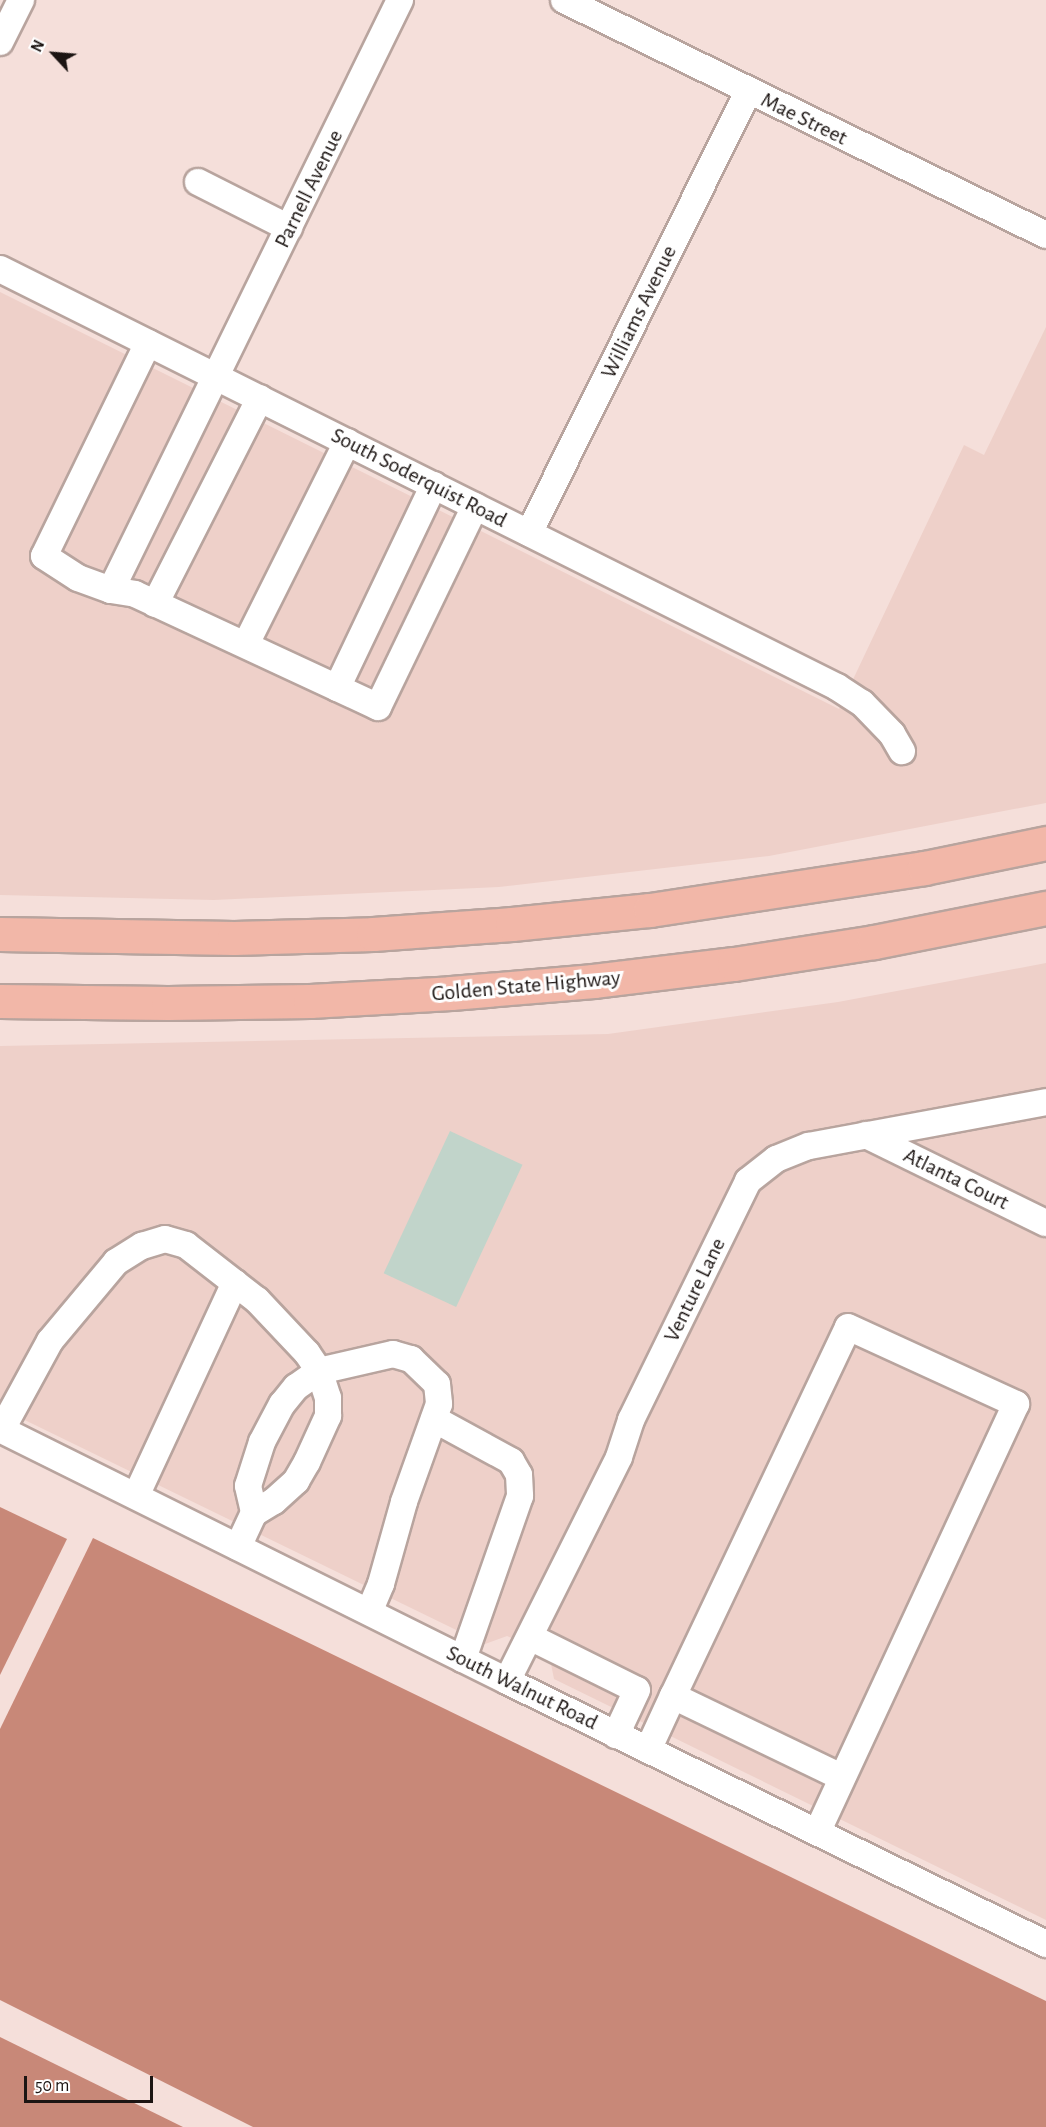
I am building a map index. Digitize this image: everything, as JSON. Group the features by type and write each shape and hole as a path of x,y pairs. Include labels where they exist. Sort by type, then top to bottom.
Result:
{"highway":[{"path":"0,934 234,938 373,934 512,924 650,910 924,868 1046,843"},
{"name":"Golden State Highway","path":"0,1001 168,1003 309,1001 451,993 593,981 734,964 874,942 1046,908"}],"street":[{"path":"2,31 21,0"},
{"name":"Parnell Avenue","path":"111,590 400,0"},
{"name":"Mae Street","path":"564,0 748,92 1046,235"},
{"name":"Williams Avenue","path":"529,533 748,92"},
{"path":"198,182 289,228"},
{"name":"South Soderquist Road","path":"0,269 837,687 870,711 892,734 902,751"},
{"path":"148,343 44,556 78,578 111,590 135,594 378,706 476,506"},
{"path":"155,604 260,398"},
{"path":"246,644 347,442"},
{"path":"337,688 434,485"},
{"name":"Venture Lane","path":"507,1681 619,1457 631,1420 748,1180 776,1159 809,1146 1046,1102"},
{"name":"Atlanta Court","path":"866,1135 1046,1222"},
{"path":"1,1429 50,1341 116,1262 142,1246 165,1239 186,1245 257,1300 308,1353 320,1371 328,1398 328,1416 296,1481 274,1501 254,1513 238,1547"},
{"path":"136,1496 235,1283"},
{"path":"648,1750 848,1328 1016,1404 817,1832"},
{"path":"254,1513 248,1486 262,1442 282,1404 296,1387 320,1371 393,1354 411,1359 437,1384 439,1404 404,1502 381,1584 369,1612"},
{"path":"434,1419 511,1461 519,1475 520,1496 463,1659"},
{"name":"South Walnut Road","path":"1,1429 616,1735 1046,1944"},
{"path":"530,1637 638,1690 616,1735"},
{"path":"674,1696 841,1777"}],"shaded area":[{"path":"0,292 839,709 964,445 984,455 1046,327 1046,803 769,856 499,887 214,900 0,895"},
{"path":"1046,963 1046,1920 554,1679 549,1654 507,1636 485,1644 0,1408 0,1046 608,1034 838,1002"},
{"path":"0,1507 67,1539 0,1675"},
{"path":"93,1538 1046,2001 1046,2127 253,2127 0,2000 0,1729"},
{"path":"0,2037 183,2127 0,2127"}],"building":[{"path":"450,1131 523,1165 456,1307 384,1273"}]}
